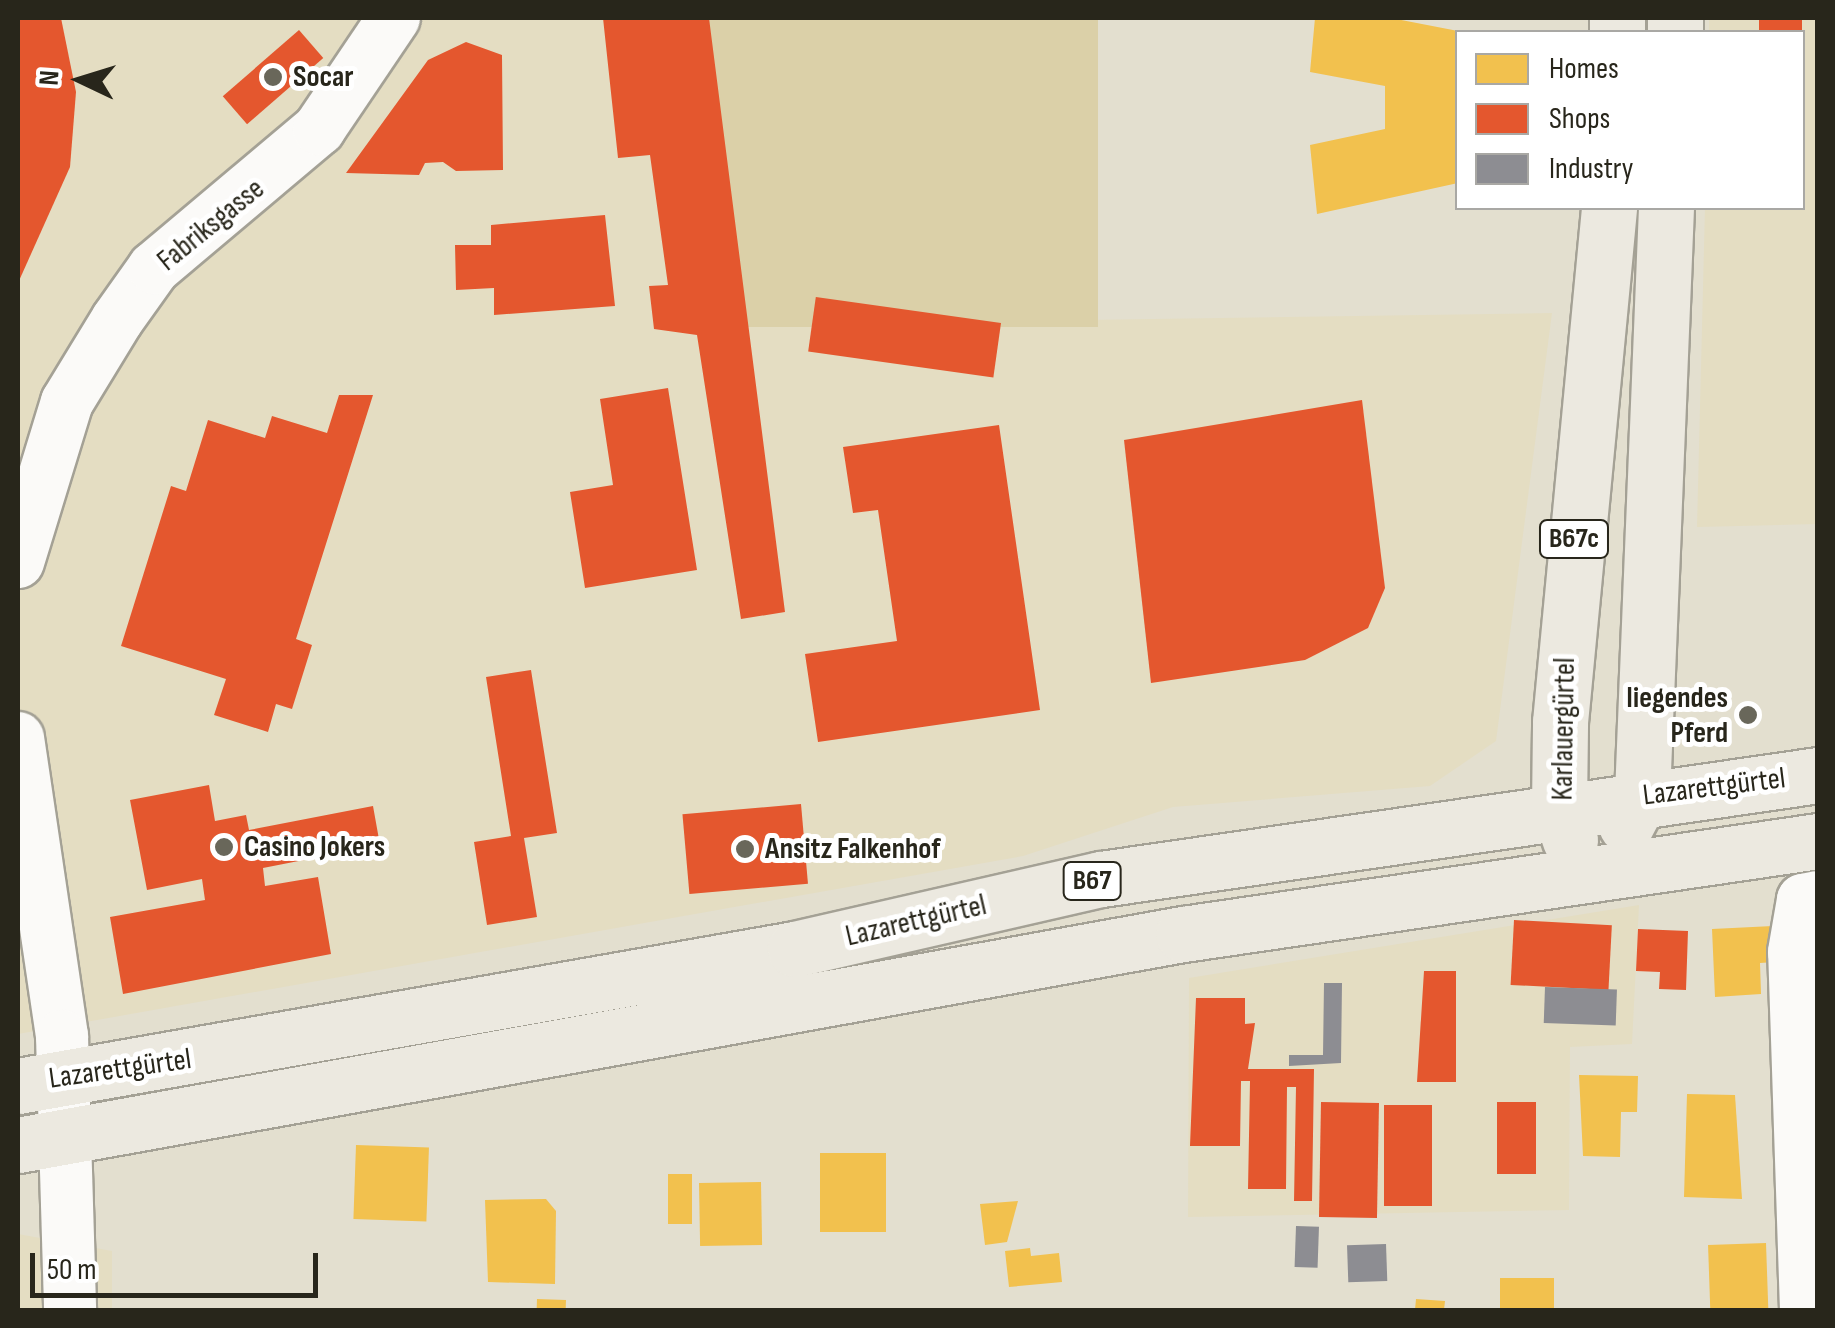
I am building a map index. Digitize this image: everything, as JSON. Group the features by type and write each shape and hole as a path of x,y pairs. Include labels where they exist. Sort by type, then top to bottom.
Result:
{"main road":[{"name":"Karlauergürtel","path":"1602,866 1572,843 1559,808 1576,504 1603,331 1609,210"},
{"name":"B67c","path":"1602,866 1642,795 1666,210"},
{"name":"Lazarettgürtel","path":"41,1080 795,949 1101,878 1642,795 1818,776"},
{"name":"Lazarettgürtel","path":"43,1141 1602,866 1818,842"}],"street":[{"name":"Fabriksgasse","path":"18,562 67,402 117,320 154,268 319,129 394,18"},
{"path":"18,738 43,1141 70,1310"},
{"path":"1806,1310 1794,952 1802,900 1818,897"}],"shaded area":[{"path":"18,18 709,18 743,325 1552,313 1496,741 1430,786 1173,807 1023,856 18,1034"},
{"path":"709,18 1098,18 1098,327 709,327"},
{"path":"1709,18 1817,18 1817,524 1697,527 1705,210 1805,210 1805,30 1709,30"},
{"path":"1639,905 1632,1044 1570,1047 1569,1210 1188,1217 1189,978"},
{"path":"18,1234 112,1251 112,1310 18,1310"}],"building: Homes":[{"path":"1315,18 1391,18 1455,30 1455,184 1317,214 1310,145 1385,129 1385,86 1310,72"},
{"path":"1773,926 1775,962 1760,963 1761,994 1715,997 1712,929"},
{"path":"1579,1075 1638,1076 1637,1112 1621,1112 1620,1157 1583,1156"},
{"path":"1687,1094 1735,1095 1742,1199 1684,1197"},
{"path":"356,1145 429,1148 426,1222 353,1219"},
{"path":"820,1153 886,1153 886,1232 820,1232"},
{"path":"668,1174 692,1174 692,1224 668,1224"},
{"path":"761,1182 762,1245 700,1246 699,1183"},
{"path":"546,1199 556,1211 555,1284 488,1282 485,1200"},
{"path":"1018,1201 1007,1242 985,1245 980,1204"},
{"path":"1766,1243 1768,1310 1710,1310 1708,1245"},
{"path":"1030,1248 1031,1256 1059,1253 1062,1282 1009,1287 1005,1251"},
{"path":"1500,1278 1554,1278 1554,1310 1500,1310"},
{"path":"537,1299 566,1300 566,1310 537,1310"},
{"path":"1416,1299 1445,1301 1444,1310 1415,1310"}],"building: Shops":[{"path":"18,18 61,18 76,92 70,167 18,283"},
{"path":"603,18 709,18 785,612 741,619 697,335 654,329 649,286 668,285 650,155 618,158"},
{"path":"1759,18 1802,18 1802,30 1759,30"},
{"name":"Socar","path":"299,30 323,58 247,124 223,96"},
{"path":"466,42 502,55 503,170 456,171 443,162 425,163 419,175 346,173 428,60"},
{"path":"605,215 615,306 494,315 494,288 456,290 455,245 491,245 491,225"},
{"path":"816,297 1001,323 993,377 808,351"},
{"path":"668,388 697,570 585,588 570,492 613,485 600,399"},
{"path":"339,395 373,395 296,639 312,645 292,709 276,704 268,732 214,715 226,679 121,646 171,486 186,491 208,420 265,438 272,416 327,433"},
{"path":"1362,400 1385,588 1368,628 1305,660 1151,683 1124,440"},
{"path":"999,425 1040,710 818,742 805,654 897,641 878,510 853,513 843,447"},
{"path":"531,670 557,833 524,838 537,917 487,925 474,842 511,836 486,677"},
{"path":"209,785 215,821 246,815 249,830 373,806 380,845 263,868 265,886 318,877 331,954 123,994 110,917 205,900 202,879 147,890 130,800"},
{"name":"Ansitz Falkenhof","path":"801,804 808,884 689,894 682,814"},
{"path":"1514,920 1612,925 1608,990 1511,985"},
{"path":"1638,929 1688,931 1686,990 1659,989 1660,972 1636,971"},
{"path":"1424,971 1456,971 1456,1082 1417,1082"},
{"path":"1196,998 1245,998 1245,1024 1255,1023 1248,1069 1314,1069 1312,1201 1294,1201 1296,1087 1287,1087 1286,1189 1248,1189 1250,1081 1241,1081 1240,1146 1190,1146"},
{"path":"1321,1102 1379,1103 1377,1218 1319,1217"},
{"path":"1497,1102 1536,1102 1536,1174 1497,1174"},
{"path":"1384,1105 1432,1105 1432,1206 1384,1206"}],"building: Industry":[{"path":"1324,983 1342,983 1341,1063 1289,1066 1289,1055 1323,1055"},
{"path":"1545,987 1617,990 1616,1025 1544,1023"},
{"path":"1296,1226 1319,1227 1318,1268 1295,1267"},
{"path":"1386,1244 1387,1281 1348,1282 1347,1245"}],"place":[{"name":"Socar","path":"273,77"},
{"name":"liegendes Pferd","path":"1748,715"},
{"name":"Casino Jokers","path":"224,847"},
{"name":"Ansitz Falkenhof","path":"745,849"}]}
